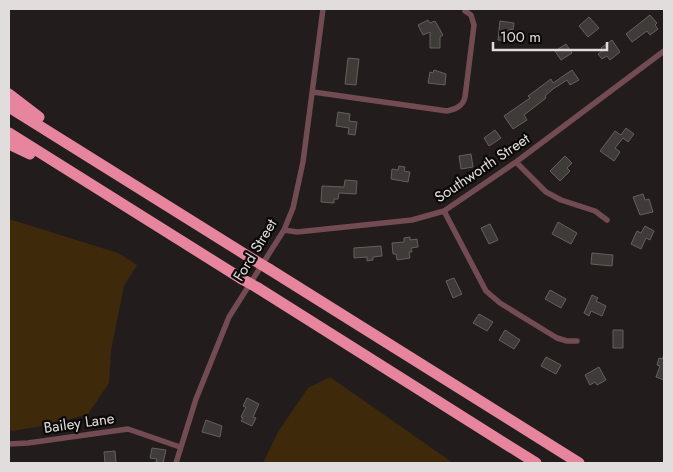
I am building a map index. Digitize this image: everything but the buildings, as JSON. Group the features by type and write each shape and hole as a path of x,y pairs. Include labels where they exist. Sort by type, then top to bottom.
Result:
{"highway":[{"path":"9,94 94,160"},
{"path":"9,106 579,463"},
{"path":"9,133 536,463"},
{"path":"9,144 88,183"}],"street":[{"name":"Ford Street","path":"176,463 196,399 229,317 284,230 298,188 313,92 323,9"},
{"path":"313,92 447,110 458,108 465,97 474,25 472,15 465,11"},
{"name":"Southworth Street","path":"284,230 297,232 412,220 444,211 516,162 664,51"},
{"path":"516,162 546,192 562,200 595,211 607,220"},
{"path":"444,211 482,284 493,298 557,338 577,341"},
{"name":"Bailey Lane","path":"9,444 128,429 180,446"}],"shaded area":[{"path":"9,219 118,253 137,265 124,286 111,350 109,383 88,414 54,424 12,431 9,429"},
{"path":"330,377 453,463 263,463 278,432 308,388"}]}
